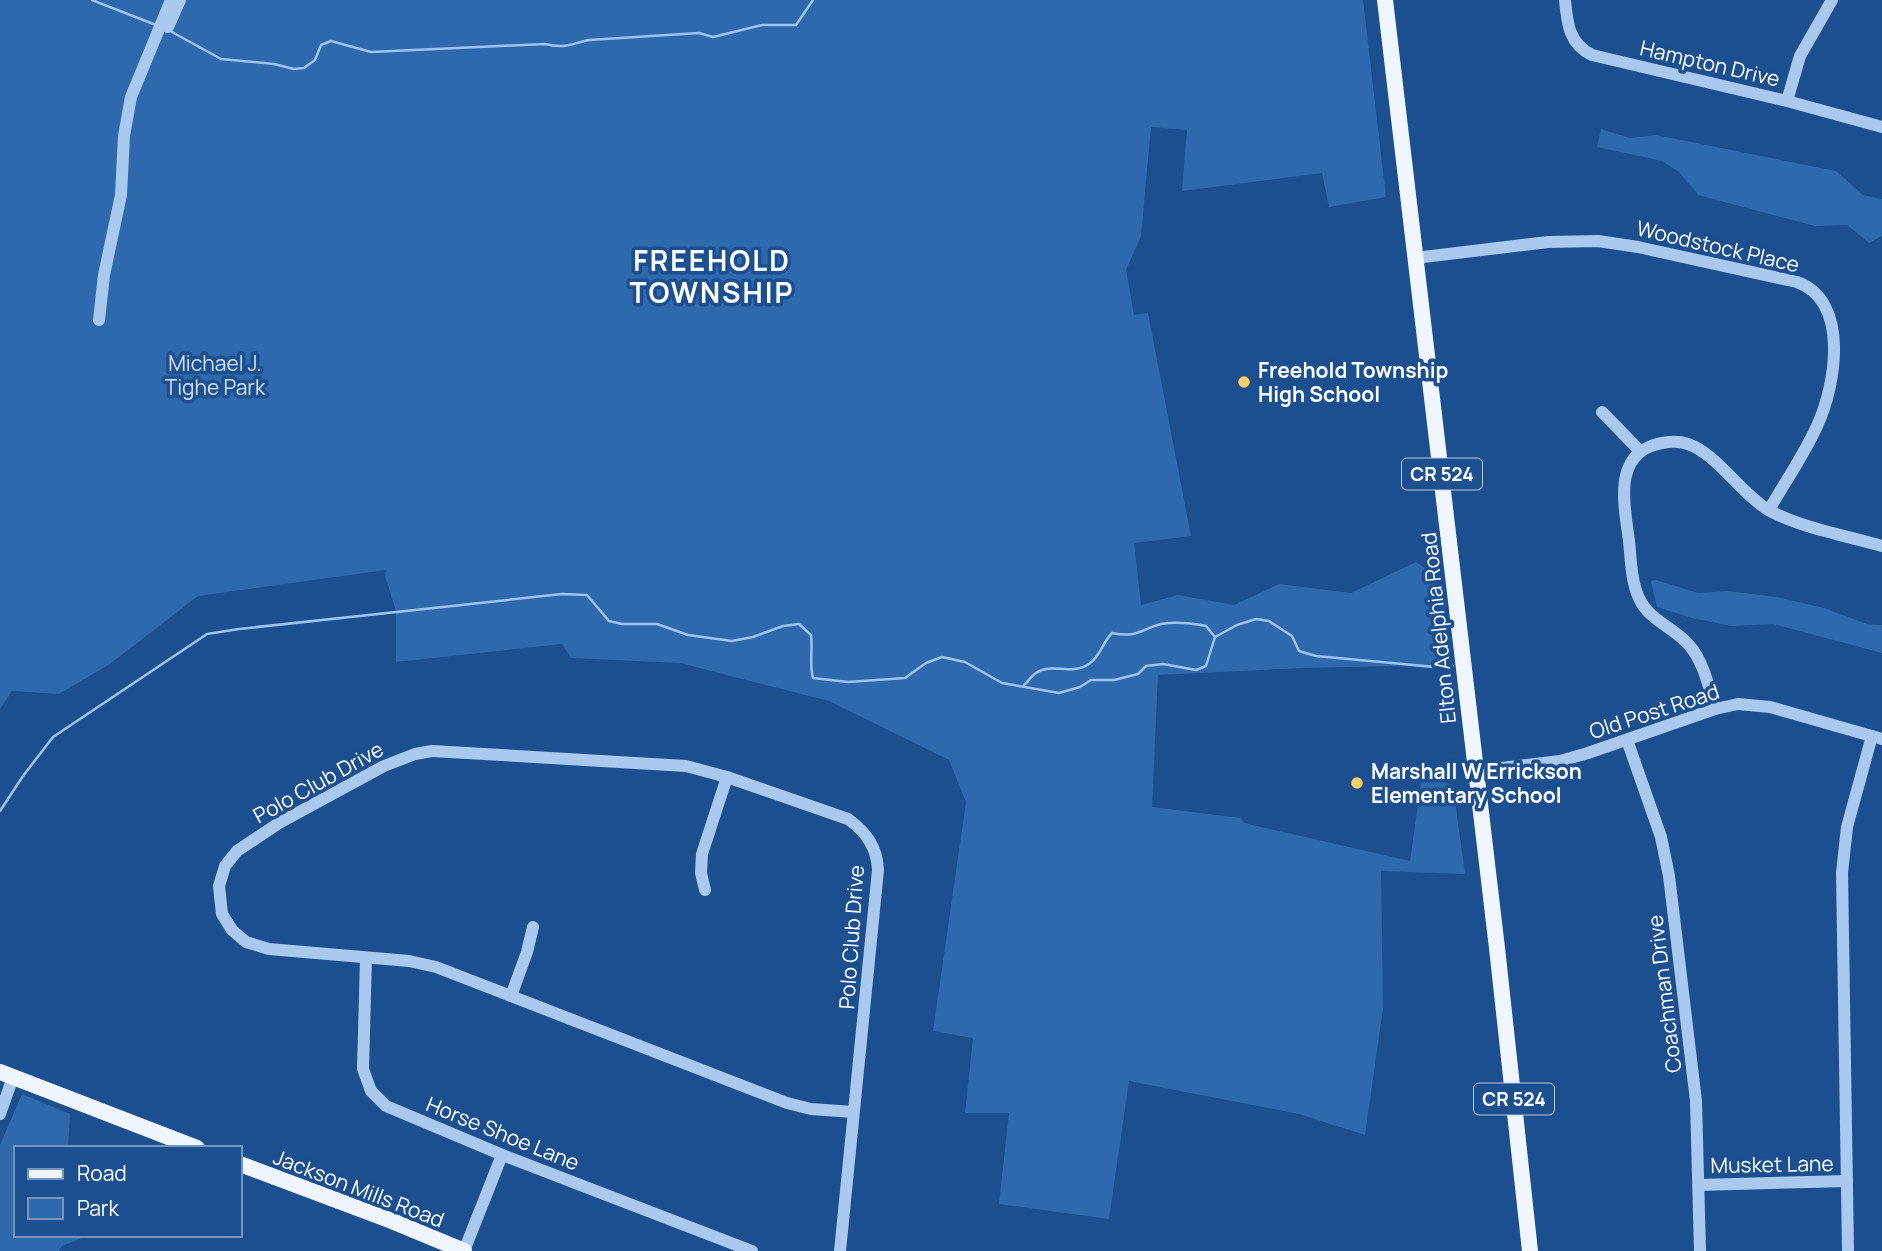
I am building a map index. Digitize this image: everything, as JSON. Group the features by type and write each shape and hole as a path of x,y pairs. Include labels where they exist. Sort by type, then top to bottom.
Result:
{"main road":[{"name":"Elton Adelphia Road","path":"1385,0 1530,1251"},
{"path":"6,1075 192,1146"},
{"name":"Jackson Mills Road","path":"242,1165 464,1251"}],"street":[{"path":"99,320 104,275 121,195 127,117 171,0"},
{"path":"162,29 180,0"},
{"name":"Hampton Drive","path":"1565,0 1572,37 1578,46 1592,55 1787,101 1882,127"},
{"path":"1787,101 1800,56 1832,0"},
{"name":"Woodstock Place","path":"1415,258 1548,242 1598,241 1638,247 1797,282 1812,289 1822,299 1831,316 1833,362 1830,387 1817,427 1769,510"},
{"path":"1602,412 1640,451"},
{"path":"1715,709 1694,651 1682,638 1650,614 1641,603 1635,587 1623,489 1627,471 1640,451 1668,442 1686,443 1696,447 1769,510 1882,546"},
{"name":"Old Post Road","path":"1476,771 1560,761 1715,709 1738,704 1761,705 1877,738"},
{"path":"1848,1251 1842,873 1847,827 1877,738"},
{"name":"Coachman Drive","path":"1627,740 1661,837 1669,876 1696,1101 1700,1251"},
{"name":"Polo Club Drive","path":"840,1251 878,870 875,852 863,831 848,819 727,777 686,766 432,751 399,759 384,766 279,824 244,845 230,859 221,876 219,904 228,924 246,942 269,949 424,963 787,1103 811,1109 853,1112"},
{"path":"705,890 701,873 702,855 727,777"},
{"path":"511,996 527,953 533,927"},
{"name":"Horse Shoe Lane","path":"366,958 362,1060 371,1091 392,1109 502,1155 752,1251"},
{"path":"0,1114 6,1075"},
{"path":"464,1251 502,1155"},
{"name":"Musket Lane","path":"1699,1185 1847,1181"}],"green space":[{"name":"Michael J. Tighe Park","path":"0,0 1363,0 1386,197 1329,207 1322,173 1182,191 1187,130 1151,127 1141,236 1126,270 1134,315 1148,313 1191,536 1134,543 1141,605 1178,595 1234,605 1279,584 1351,593 1416,562 1440,578 1450,670 1398,666 1158,675 1152,807 1241,818 1244,823 1410,861 1423,769 1453,786 1465,874 1381,871 1383,1008 1365,1135 1299,1114 1129,1081 1109,1219 999,1204 1009,1113 965,1113 973,1038 933,1031 966,802 949,760 829,701 680,663 571,658 562,644 396,662 396,611 385,576 386,570 198,596 110,664 59,694 12,691 0,709"},
{"path":"1601,129 1630,138 1656,135 1836,171 1863,195 1882,199 1882,236 1869,243 1847,225 1815,226 1698,195 1679,172 1662,161 1597,147"},
{"path":"1656,580 1698,593 1727,591 1777,597 1824,608 1867,624 1882,625 1882,653 1773,624 1731,626 1657,607 1651,581"},
{"path":"22,1094 70,1114 68,1146 14,1146 14,1237 84,1237 62,1246 59,1251 0,1251 0,1145"}],"waterway":[{"path":"92,0 156,25"},
{"path":"172,32 221,59 274,64 294,69 304,68 315,60 321,45 331,41 371,52 545,44 563,46 589,40 699,33 713,37 762,25 796,25 813,0"},
{"path":"0,811 53,737 207,634 239,629 562,594 587,595 609,621 622,624 657,624 688,635 732,641 799,624 811,635 813,678 848,682 905,678 926,663 942,657 965,662 1002,683 1059,693 1080,687 1091,680 1114,680 1138,674 1146,666 1163,664 1196,670 1206,666 1215,637 1206,626 1189,623 1161,624 1133,634 1112,633 1089,664 1075,669 1042,670 1024,685"},
{"path":"1215,637 1237,625 1256,619 1269,621 1292,636 1299,651 1316,656 1435,667 1453,666"}],"place":[{"name":"Freehold Township High School","path":"1244,382"},
{"name":"Marshall W Errickson Elementary School","path":"1357,783"}],"district":[{"name":"FREEHOLD TOWNSHIP","path":"712,276"}]}
